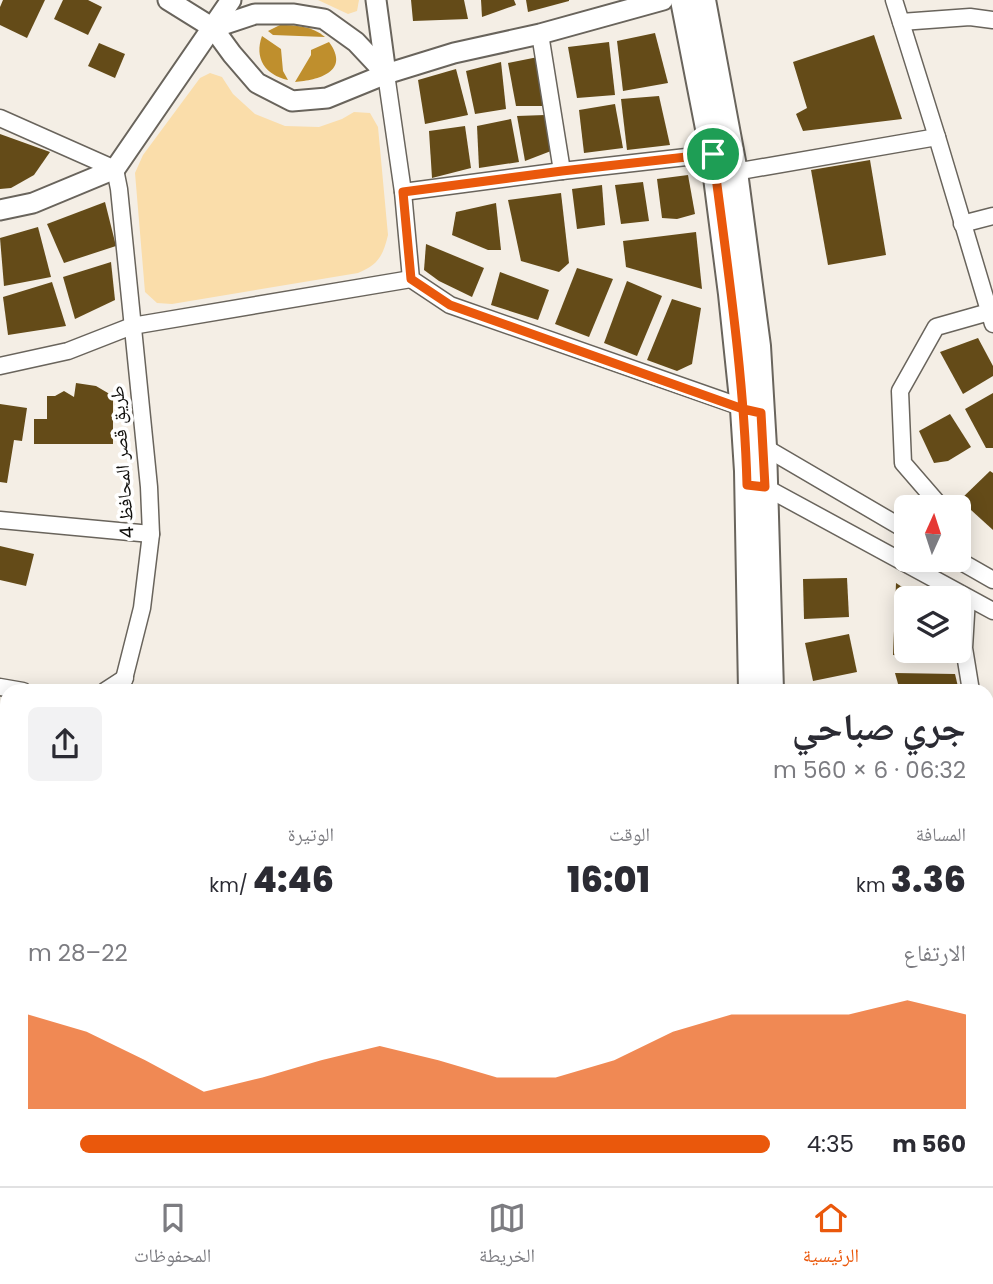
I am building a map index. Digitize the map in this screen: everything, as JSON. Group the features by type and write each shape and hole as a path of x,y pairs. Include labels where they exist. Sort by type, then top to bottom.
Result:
{"main road":[{"path":"683,0 713,154 731,294 752,411 770,684"},
{"path":"703,0 735,172 758,346 752,411"},
{"path":"751,684 756,486"}],"street":[{"path":"168,0 213,28 257,83 292,101 327,98 386,74 454,52 540,34 663,0"},
{"path":"0,210 33,202 115,169 232,0"},
{"path":"376,0 403,192 411,279"},
{"path":"894,0 991,318 936,327 900,391 903,463 931,495"},
{"path":"213,28 255,13 294,14 324,19 356,41 386,74"},
{"path":"901,22 970,17 993,20"},
{"path":"540,34 562,171"},
{"path":"0,118 115,169"},
{"path":"735,172 937,137"},
{"path":"403,192 713,154"},
{"name":"طريق قصر المحافظ 4","path":"115,169 149,487 151,534 142,607 123,684"},
{"path":"962,224 993,216"},
{"path":"0,366 68,351 132,326 411,279 450,305 752,411"},
{"path":"755,446 894,523"},
{"path":"756,486 944,586"},
{"path":"0,520 151,534"},
{"path":"971,567 993,580"},
{"path":"971,600 993,611"},
{"path":"966,663 970,684"}],"shaded area":[{"path":"318,0 359,0 357,11 348,14"},
{"path":"280,25 309,28 325,37 273,35 268,31"},
{"path":"262,36 281,49 283,71 288,80 273,74 263,64 259,51"},
{"path":"329,42 335,52 334,67 322,76 295,82 311,55 311,50"},
{"path":"210,73 222,77 233,94 255,114 285,126 319,127 354,112 370,113 378,127 388,235 382,254 375,263 358,273 172,304 157,303 145,292 135,173 143,155 200,78"}],"building":[{"path":"3,0 45,0 27,38 0,25 0,7"},
{"path":"63,0 88,0 102,7 88,35 54,19"},
{"path":"411,0 464,0 468,19 413,21"},
{"path":"481,0 514,0 516,5 482,17"},
{"path":"526,0 569,0 569,1 528,12"},
{"path":"655,33 668,83 623,91 617,41"},
{"path":"874,35 902,119 803,131 796,114 807,108 793,62"},
{"path":"609,42 615,95 577,98 568,47"},
{"path":"99,43 125,54 115,78 88,66"},
{"path":"538,57 545,106 516,106 508,63"},
{"path":"501,62 506,109 475,114 466,71"},
{"path":"456,69 468,115 425,124 418,80"},
{"path":"659,96 670,145 627,150 621,99"},
{"path":"615,104 623,148 584,153 579,110"},
{"path":"545,115 551,151 525,161 517,116"},
{"path":"511,119 519,162 479,168 477,126"},
{"path":"465,126 471,168 432,178 429,131"},
{"path":"0,134 50,152 34,175 11,188 0,189"},
{"path":"870,160 886,255 828,265 811,170"},
{"path":"688,175 695,214 677,219 662,218 657,179"},
{"path":"643,182 649,221 621,224 615,185"},
{"path":"602,185 605,225 577,229 572,189"},
{"path":"561,193 569,263 559,272 521,261 508,200"},
{"path":"105,202 116,246 64,263 47,224"},
{"path":"496,203 501,250 488,250 452,235 456,212"},
{"path":"38,227 51,277 4,286 0,238"},
{"path":"696,232 702,289 626,267 623,241"},
{"path":"426,244 484,268 472,297 439,281 424,270"},
{"path":"111,262 115,300 75,319 63,277"},
{"path":"577,268 613,279 589,337 555,324"},
{"path":"500,272 549,290 538,320 491,305"},
{"path":"627,281 662,296 637,356 604,343"},
{"path":"52,282 66,326 8,335 3,297"},
{"path":"672,299 701,308 692,364 677,371 647,360"},
{"path":"978,338 993,366 993,376 963,394 940,352"},
{"path":"76,383 96,386 113,396 113,444 34,444 34,419 47,419 47,396 55,396 64,391 74,397"},
{"path":"993,393 993,448 986,448 965,409"},
{"path":"0,404 27,408 22,441 14,440 7,483 0,482"},
{"path":"950,414 971,447 948,461 934,463 919,431"},
{"path":"990,471 993,473 993,530 971,510 971,495 965,495"},
{"path":"0,546 34,554 26,586 0,580"},
{"path":"847,578 849,617 804,619 803,579"},
{"path":"849,634 857,672 813,681 805,643"},
{"path":"895,673 955,674 957,684 898,684"}],"route":[{"path":"713,154 403,192 411,279 450,305 743,409 761,413 765,487 747,485 743,409 713,154"}]}
